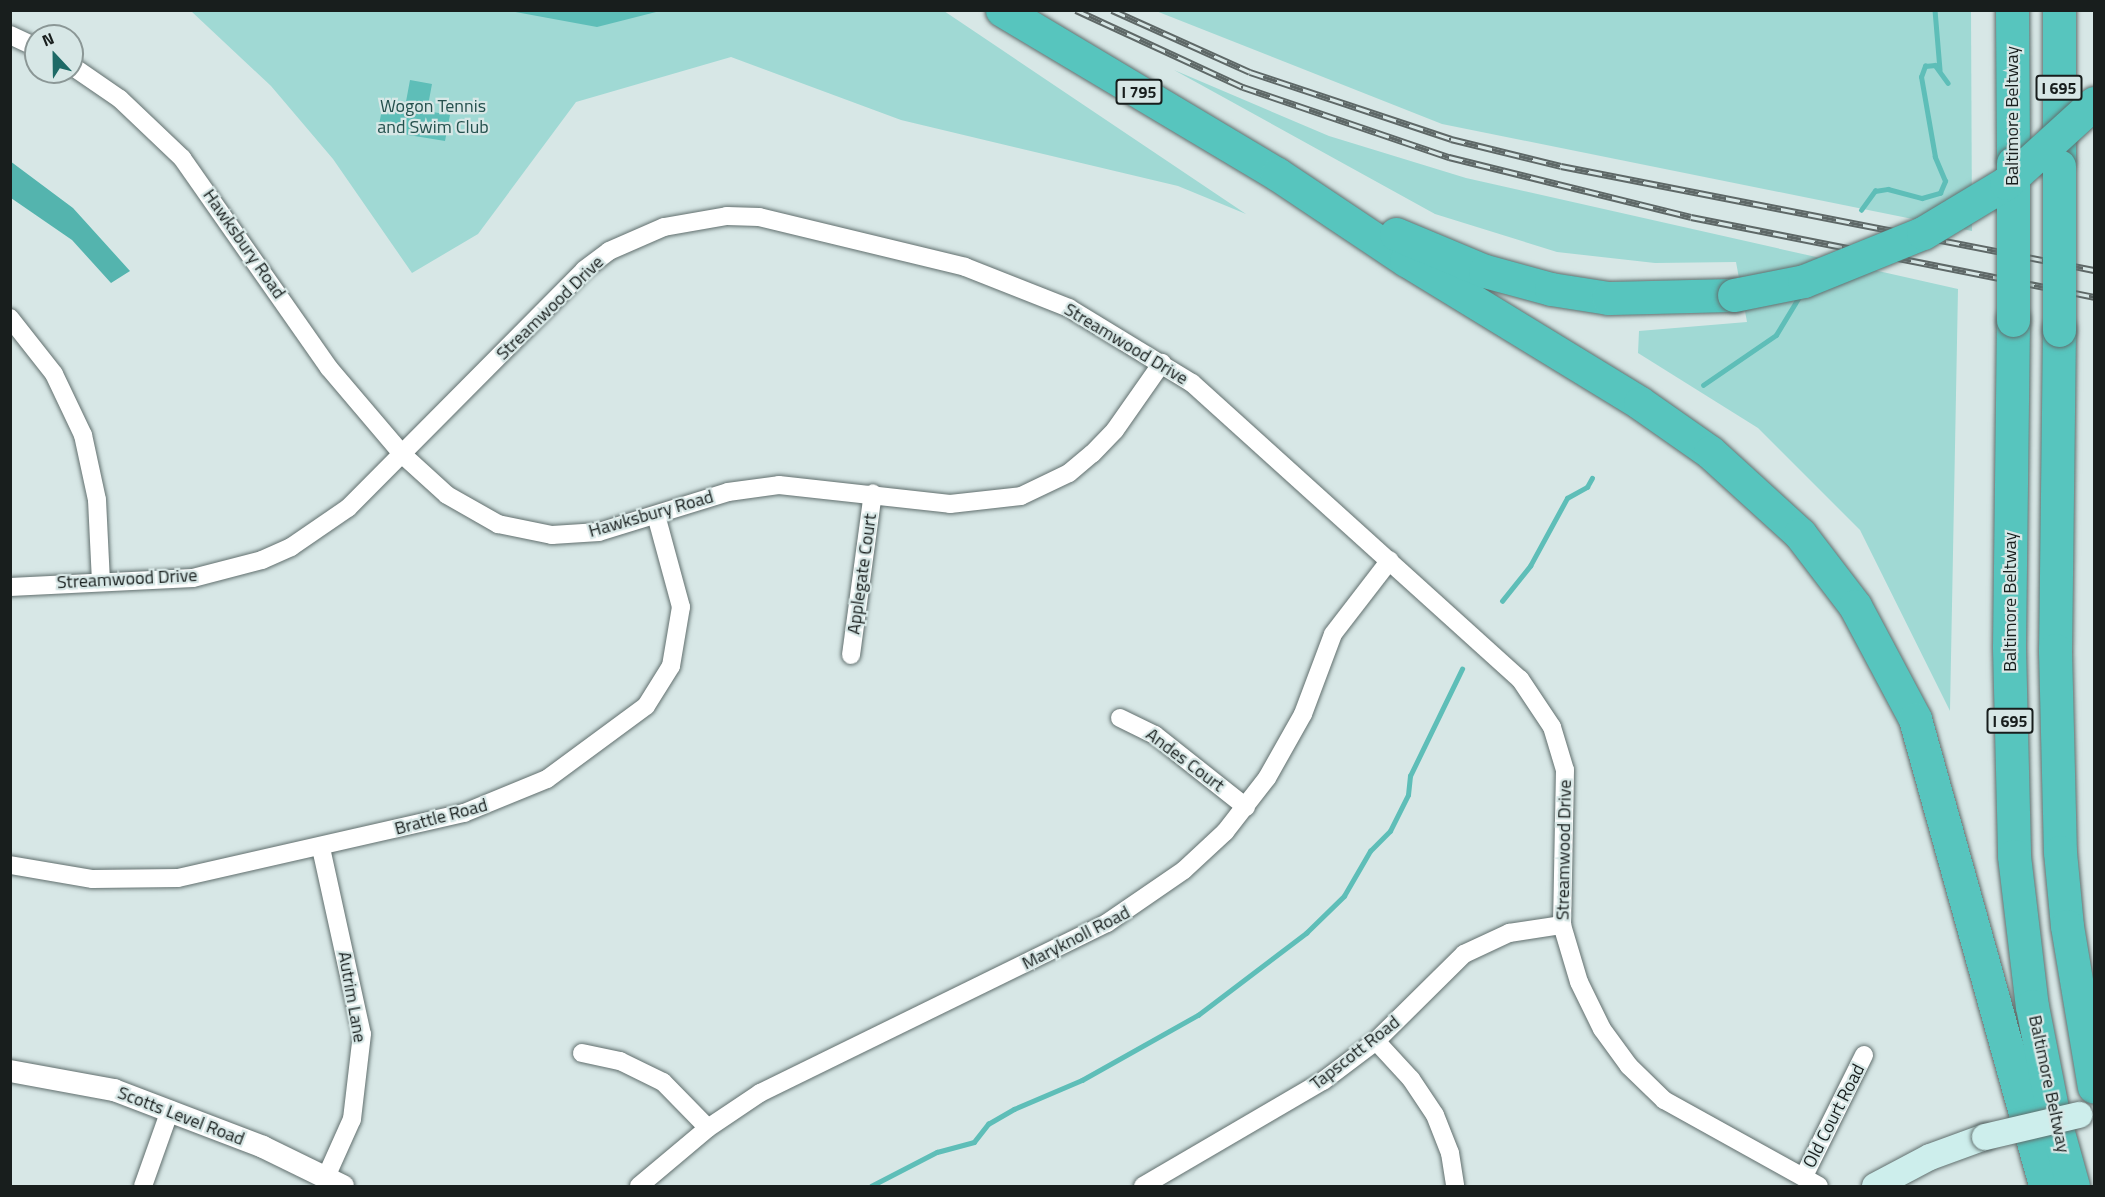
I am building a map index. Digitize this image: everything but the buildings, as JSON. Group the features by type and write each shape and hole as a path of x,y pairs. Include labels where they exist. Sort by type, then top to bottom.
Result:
{"highway":[{"name":"I 795","path":"1002,10 1276,174"},
{"name":"Baltimore Beltway","path":"2012,10 2013,320 2009,647 2014,856 2032,1006 2054,1118 2073,1186"},
{"name":"I 695","path":"2060,10 2055,650 2060,852 2073,968 2094,1087"},
{"path":"1276,174 1413,243 1485,271 1551,289 1608,298 1734,295 1804,281 1923,233 2006,183 2094,103"},
{"path":"1276,174 1701,445 1759,492 1833,573 1888,661 1932,766 2045,1186"}],"main road":[{"path":"1875,1186 1929,1157 1985,1137 2094,1111"}],"street":[{"path":"10,35 24,41"},
{"name":"Hawksbury Road","path":"84,74 120,99 182,158 329,368 403,455 474,513 526,531 577,535 753,487 804,485 972,504 1021,496 1069,473 1115,430 1162,363"},
{"name":"Streamwood Drive","path":"10,587 193,578 262,560 318,530 403,455 584,270 636,238 706,219 759,217 797,223 965,267 1069,308 1162,363 1213,401 1520,679 1552,727 1565,770 1562,925 1591,1009 1646,1085 1713,1131 1811,1181"},
{"path":"10,318 54,374 84,435 97,500 101,582"},
{"name":"Applegate Court","path":"851,655 873,493"},
{"name":"Brattle Road","path":"10,865 93,879 153,879 321,848 464,813 526,791 646,706 671,666 680,627 676,582 656,515"},
{"name":"Maryknoll Road","path":"639,1186 708,1128 760,1093 1136,907 1205,852 1246,807 1285,751 1333,634 1390,561"},
{"name":"Andes Court","path":"1120,718 1155,735 1246,807"},
{"name":"Autrim Lane","path":"321,848 362,1034 359,1090 334,1182"},
{"name":"Tapscott Road","path":"1143,1186 1269,1115 1376,1041 1464,954 1509,933 1562,925"},
{"path":"1376,1041 1411,1079 1435,1116 1450,1153 1455,1186"},
{"path":"582,1053 620,1061 663,1082 708,1128"},
{"name":"Old Court Road","path":"1811,1181 1864,1055"},
{"name":"Scotts Level Road","path":"10,1071 79,1081 170,1110 334,1182"},
{"path":"143,1186 170,1110"}],"green space":[{"name":"Wogon Tennis and Swim Club","path":"191,11 944,11 1246,214 1178,186 901,120 731,57 576,102 478,234 412,273 333,159 271,86"},
{"path":"1156,11 1971,11 1972,231 1442,124"},
{"path":"1174,70 1329,136 1466,178 1958,289 1950,711 1860,530 1758,428 1638,353 1639,331 1747,322 1736,262 1655,263 1557,252 1435,214"}],"shaded area":[{"path":"510,11 660,11 597,27"},
{"path":"410,80 432,84 427,111 450,115 445,141 378,130 383,104 405,107"},
{"path":"10,161 73,208 130,271 111,283 72,240 11,198"}],"waterway":[{"path":"1935,10 1940,70"},
{"path":"1861,210 1875,191 1888,189 1922,198 1940,193 1945,181 1935,157 1921,77 1925,66 1935,65 1948,83"},
{"path":"1703,385 1776,335 1799,297"},
{"path":"1502,601 1530,566 1567,498 1587,487 1592,478"},
{"path":"871,1186 937,1152 974,1142 988,1124 1014,1109 1082,1080 1198,1015 1306,933 1344,896 1370,851 1390,831 1408,795 1410,776 1462,669"}],"railway":[{"path":"1076,10 1243,87 1449,157 1691,217 2094,297"},
{"path":"1112,10 1250,72 1451,139 1561,166 2094,270"}]}
